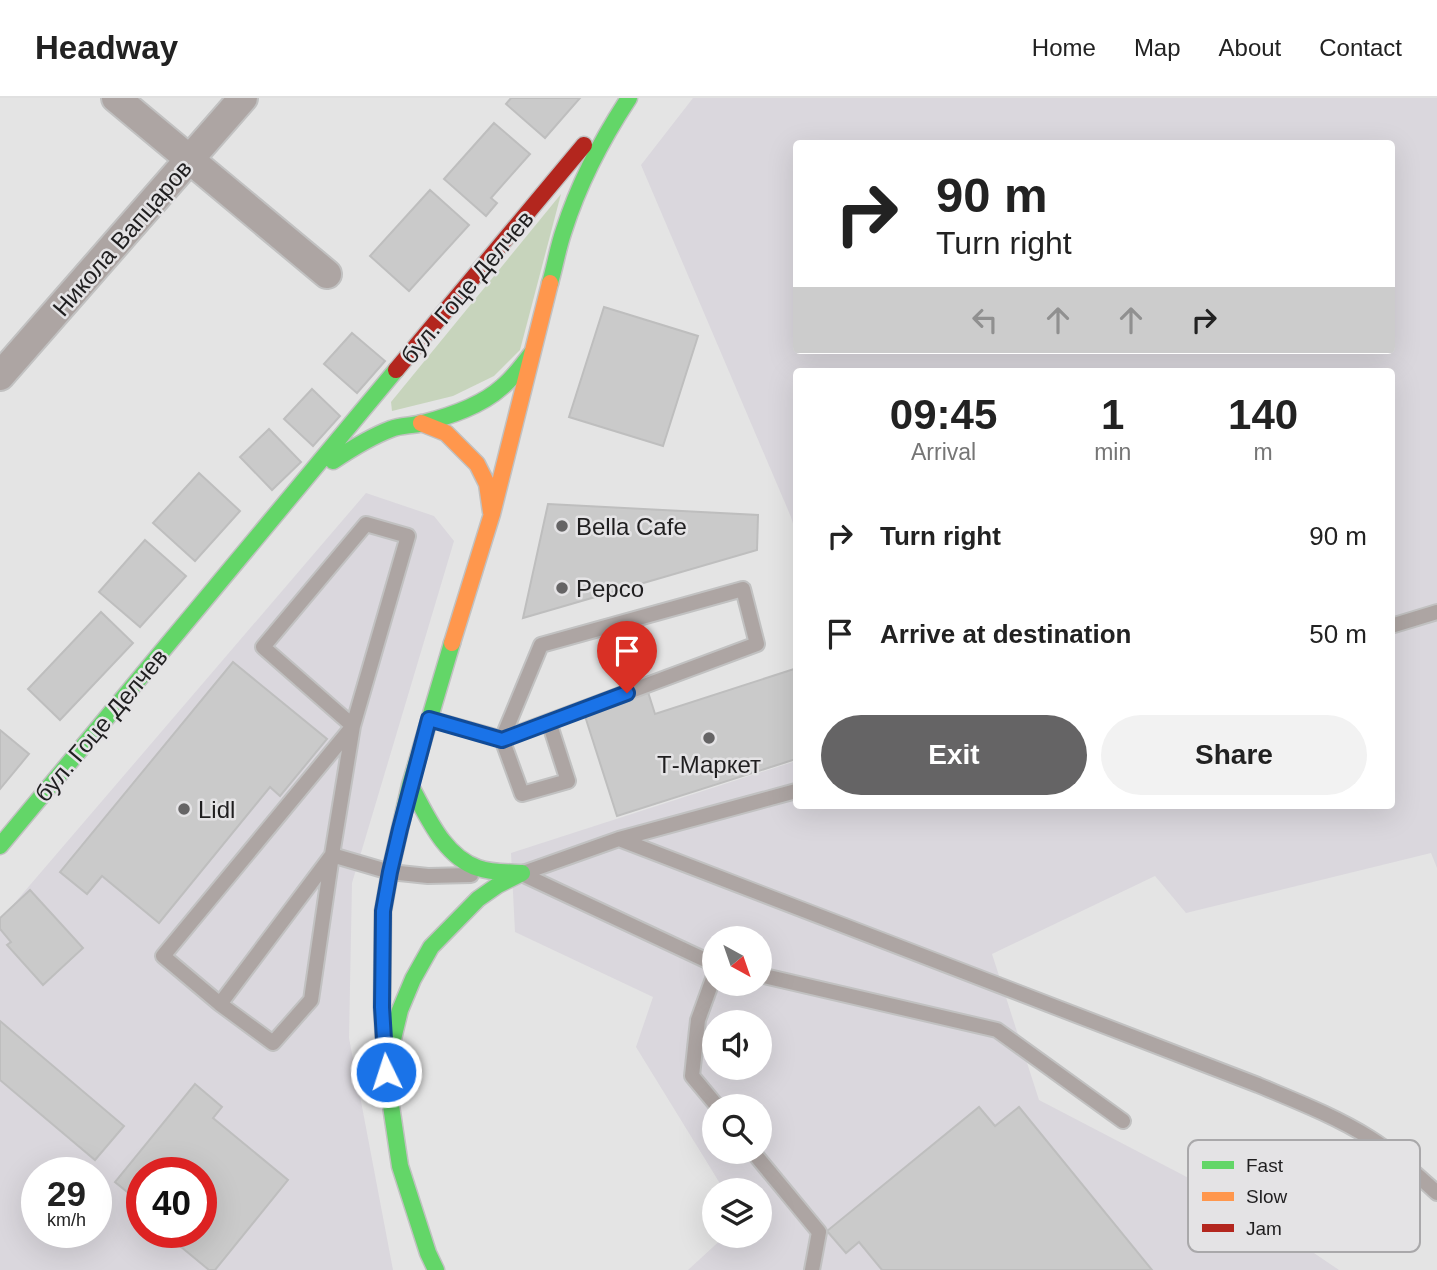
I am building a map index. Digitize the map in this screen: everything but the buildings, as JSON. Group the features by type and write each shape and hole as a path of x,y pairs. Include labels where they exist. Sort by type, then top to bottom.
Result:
{"street":[{"path":"116,98 327,274"},
{"name":"Никола Вапцаров","path":"0,376 243,98"},
{"name":"бул. Гоце Делчев","path":"0,846 623,98"},
{"name":"бул. Гоце Делчев","path":"436,1270 400,1166 386,1072 382,1007 383,911 411,785 492,514 562,232 577,191 598,149 629,98"},
{"name":"бул. Гоце Делчев","path":"310,476 365,440 394,428 421,423 481,401 498,391 517,373 534,349"},
{"name":"бул. Гоце Делчев","path":"421,423 446,433 477,464 487,484 492,514"},
{"path":"411,785 431,822 461,859 480,869 522,873"},
{"path":"386,1072 400,1010 431,947 478,899 522,873"}],"lane":[{"path":"354,726 163,956 220,1004 273,1043 312,1000 332,855 354,726 408,536 366,524 263,647 354,726"},
{"path":"429,719 502,740 549,722 757,644 743,589 541,645 502,740 522,794 568,781 549,722"},
{"path":"1395,625 1437,612"},
{"path":"332,855 390,872 458,876 522,873 619,839 793,792"},
{"path":"619,839 1258,1085 1318,1111 1372,1140"},
{"path":"220,1004 332,855"},
{"path":"522,873 702,958"},
{"path":"772,978 997,1030 1123,1121"},
{"path":"707,996 698,1020 692,1076 707,1094"},
{"path":"763,1164 819,1232 812,1270"},
{"path":"1420,1177 1437,1193"}],"shaded area":[{"path":"693,98 1437,98 1437,868 1431,853 1186,913 1155,876 992,954 1039,1100 1188,1178 1188,1252 1312,1252 1339,1270 688,1270 712,1248 772,1248 772,1178 717,1178 708,1164 772,1164 772,1094 702,1094 702,1154 636,1047 653,997 515,932 511,853 793,762 793,809 1395,809 1395,368 793,368 793,524 641,165"},
{"path":"366,493 434,516 454,541 352,883 349,1038 393,1270 0,1270 0,920"}],"green space":[{"path":"561,194 520,350 494,376 453,396 392,411 391,402"}],"traffic: fast":[{"path":"550,283 562,236 584,178 629,98"},
{"path":"333,461 368,439 391,429 444,417 485,400 510,380 531,354"},
{"path":"0,846 396,370"},
{"path":"436,1270 400,1166 386,1072 382,1007 383,911 410,785 452,643"},
{"path":"410,785 437,833 455,854 483,870 522,873"},
{"path":"393,1039 400,1010 431,947 478,899 522,873"}],"traffic: slow":[{"path":"452,643 492,514 550,283"},
{"path":"421,423 446,433 477,464 487,484 491,512"}],"traffic: jam":[{"path":"396,370 584,145"}],"place":[{"name":"Bella Cafe","path":"562,526"},
{"name":"Pepco","path":"562,588"},
{"name":"Т-Маркет","path":"709,738"},
{"name":"Lidl","path":"184,809"}],"route":[{"path":"386,1072 382,1007 383,911 400,829 429,719 502,740 627,693"}]}
